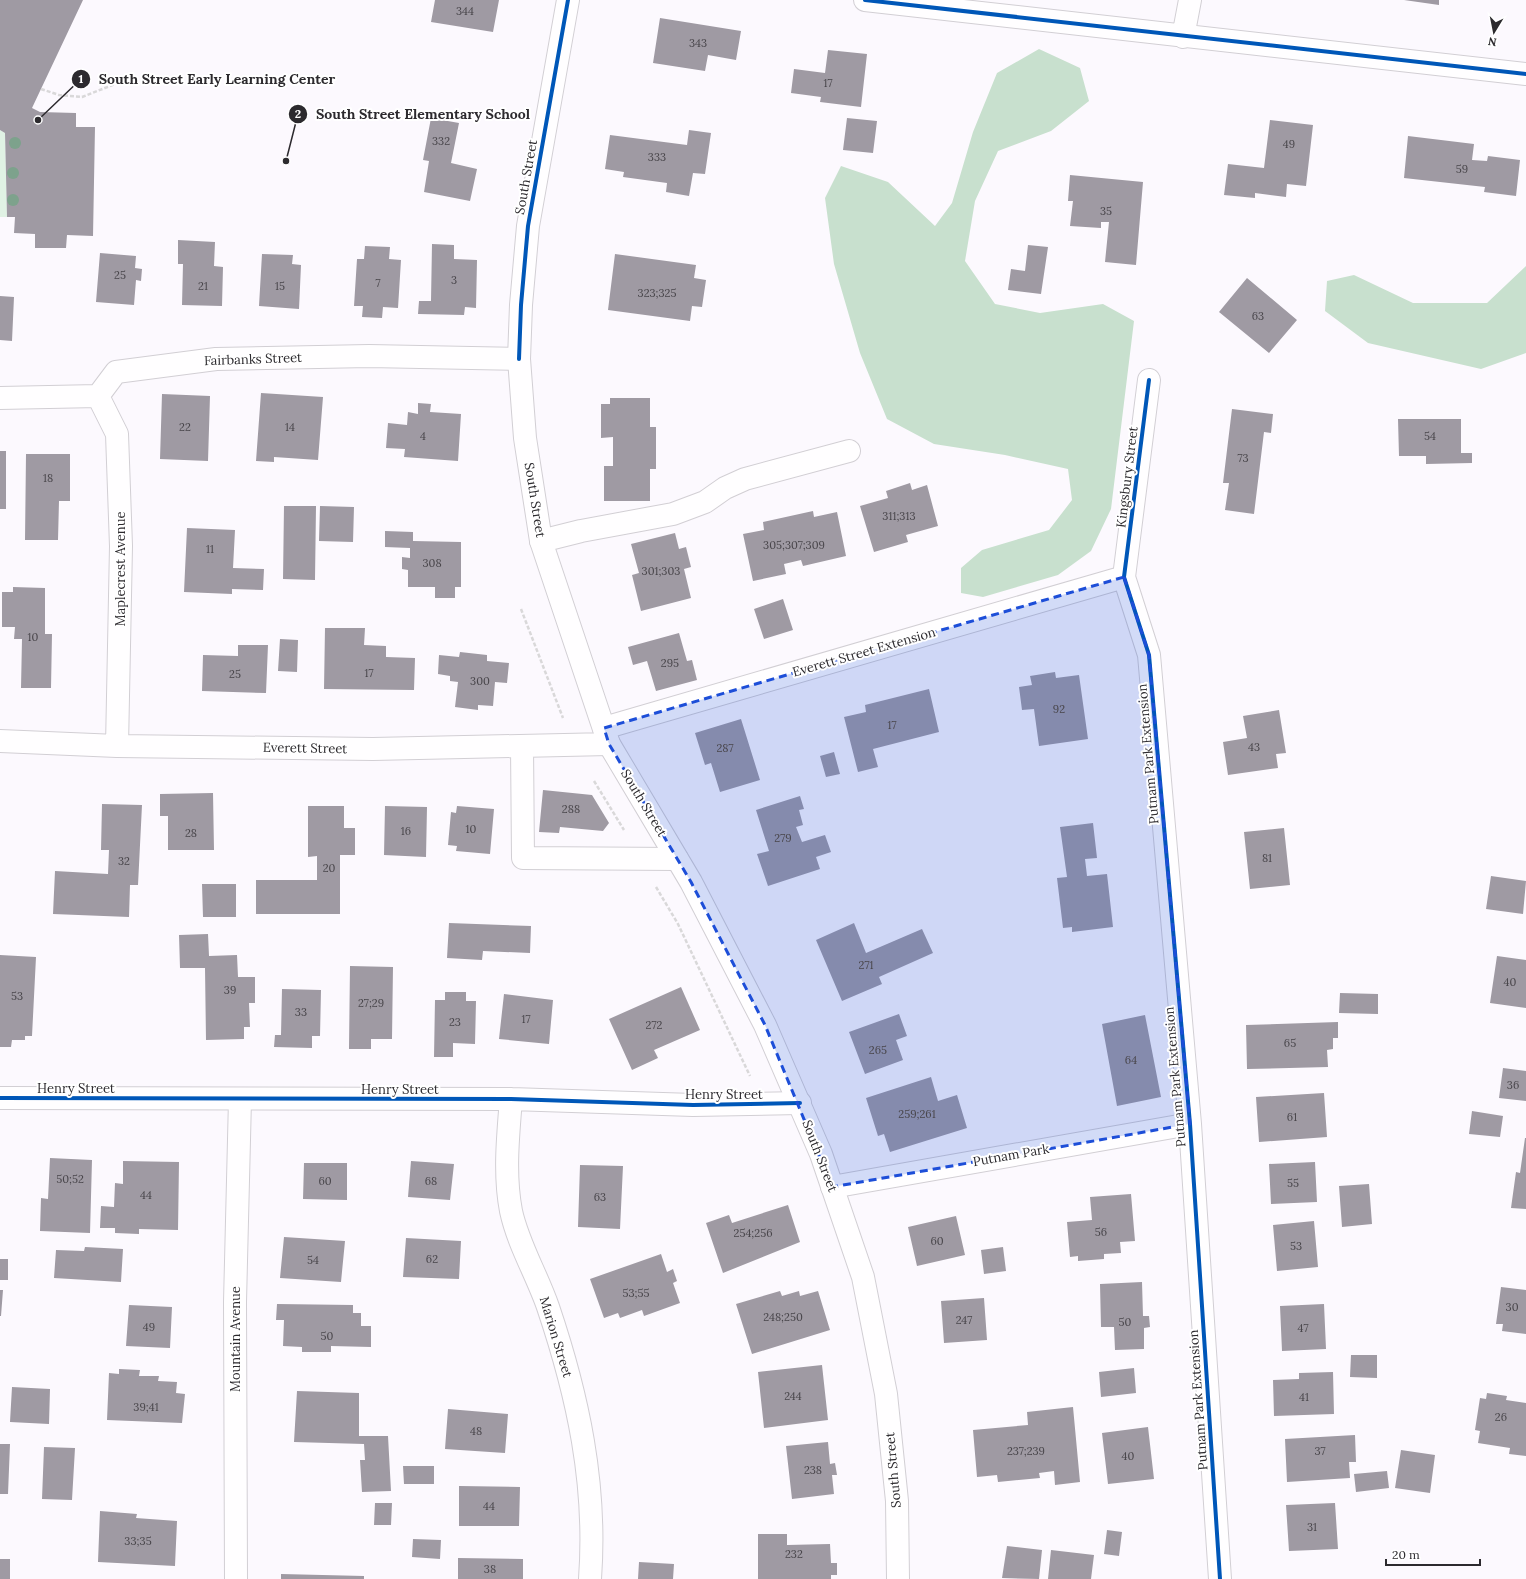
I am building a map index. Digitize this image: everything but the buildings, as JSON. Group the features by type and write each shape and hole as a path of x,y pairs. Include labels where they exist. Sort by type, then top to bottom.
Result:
{"street":[{"name":"South Street","path":"568,0 528,226 521,305 519,359 525,438 541,541 607,736 677,859 765,1025 821,1154 863,1277 886,1394 897,1501 898,1579"},
{"path":"865,0 1183,37 1526,74"},
{"path":"1183,37 1190,0"},
{"name":"Fairbanks Street","path":"98,396 116,372 216,359 369,356 519,359"},
{"name":"Kingsbury Street","path":"1124,577 1149,380"},
{"path":"0,398 98,396"},
{"name":"Maplecrest Avenue","path":"98,396 116,434 117,441 122,546 117,746"},
{"path":"541,541 581,531 673,514 705,502 725,488 745,479 849,451"},
{"name":"Everett Street Extension","path":"607,736 1124,577"},
{"name":"Putnam Park Extension","path":"1124,577 1149,655 1190,1124 1220,1579"},
{"name":"Everett Street","path":"0,741 117,746 373,749 522,746 607,736"},
{"path":"522,746 523,858 677,859"},
{"name":"Henry Street","path":"0,1098 511,1099 694,1105 800,1103"},
{"name":"Mountain Avenue","path":"236,1579 235,1302 240,1099"},
{"name":"Marion Street","path":"511,1099 508,1155 508,1186 511,1211 520,1240 540,1285 564,1356 584,1443 591,1509 590,1579"},
{"name":"Putnam Park","path":"832,1187 1190,1124"}],"path":[{"path":"41,89 59,95 82,97 133,77"},
{"path":"520,609 564,720"},
{"path":"594,781 609,804 678,924 752,1080"}],"highlighted area":[{"path":"1124,577 1149,655 1190,1124 832,1187 765,1025 691,882 609,744 604,728"}],"green space":[{"path":"1039,49 1080,68 1089,101 1051,131 998,151 975,201 965,261 995,304 1040,313 1103,304 1134,321 1111,509 1091,551 1058,575 983,597 961,593 961,568 982,550 1049,530 1072,500 1068,469 1005,455 934,444 887,419 860,353 834,264 825,198 841,166 888,182 935,226 952,203 973,132 997,73"},
{"path":"0,130 5,133 7,217 0,217"},
{"path":"1526,266 1526,353 1481,369 1368,343 1325,311 1327,281 1354,275 1413,303 1487,303"}],"cycle path":[{"path":"519,359 521,305 528,226 568,0"},
{"path":"865,0 1526,74"},
{"path":"1149,380 1124,577 1149,655 1190,1124 1220,1579"},
{"path":"0,1098 511,1099 693,1105 800,1103"}],"place":[{"name":"South Street Early Learning Center","path":"38,120"},
{"name":"South Street Elementary School","path":"286,161"}]}
